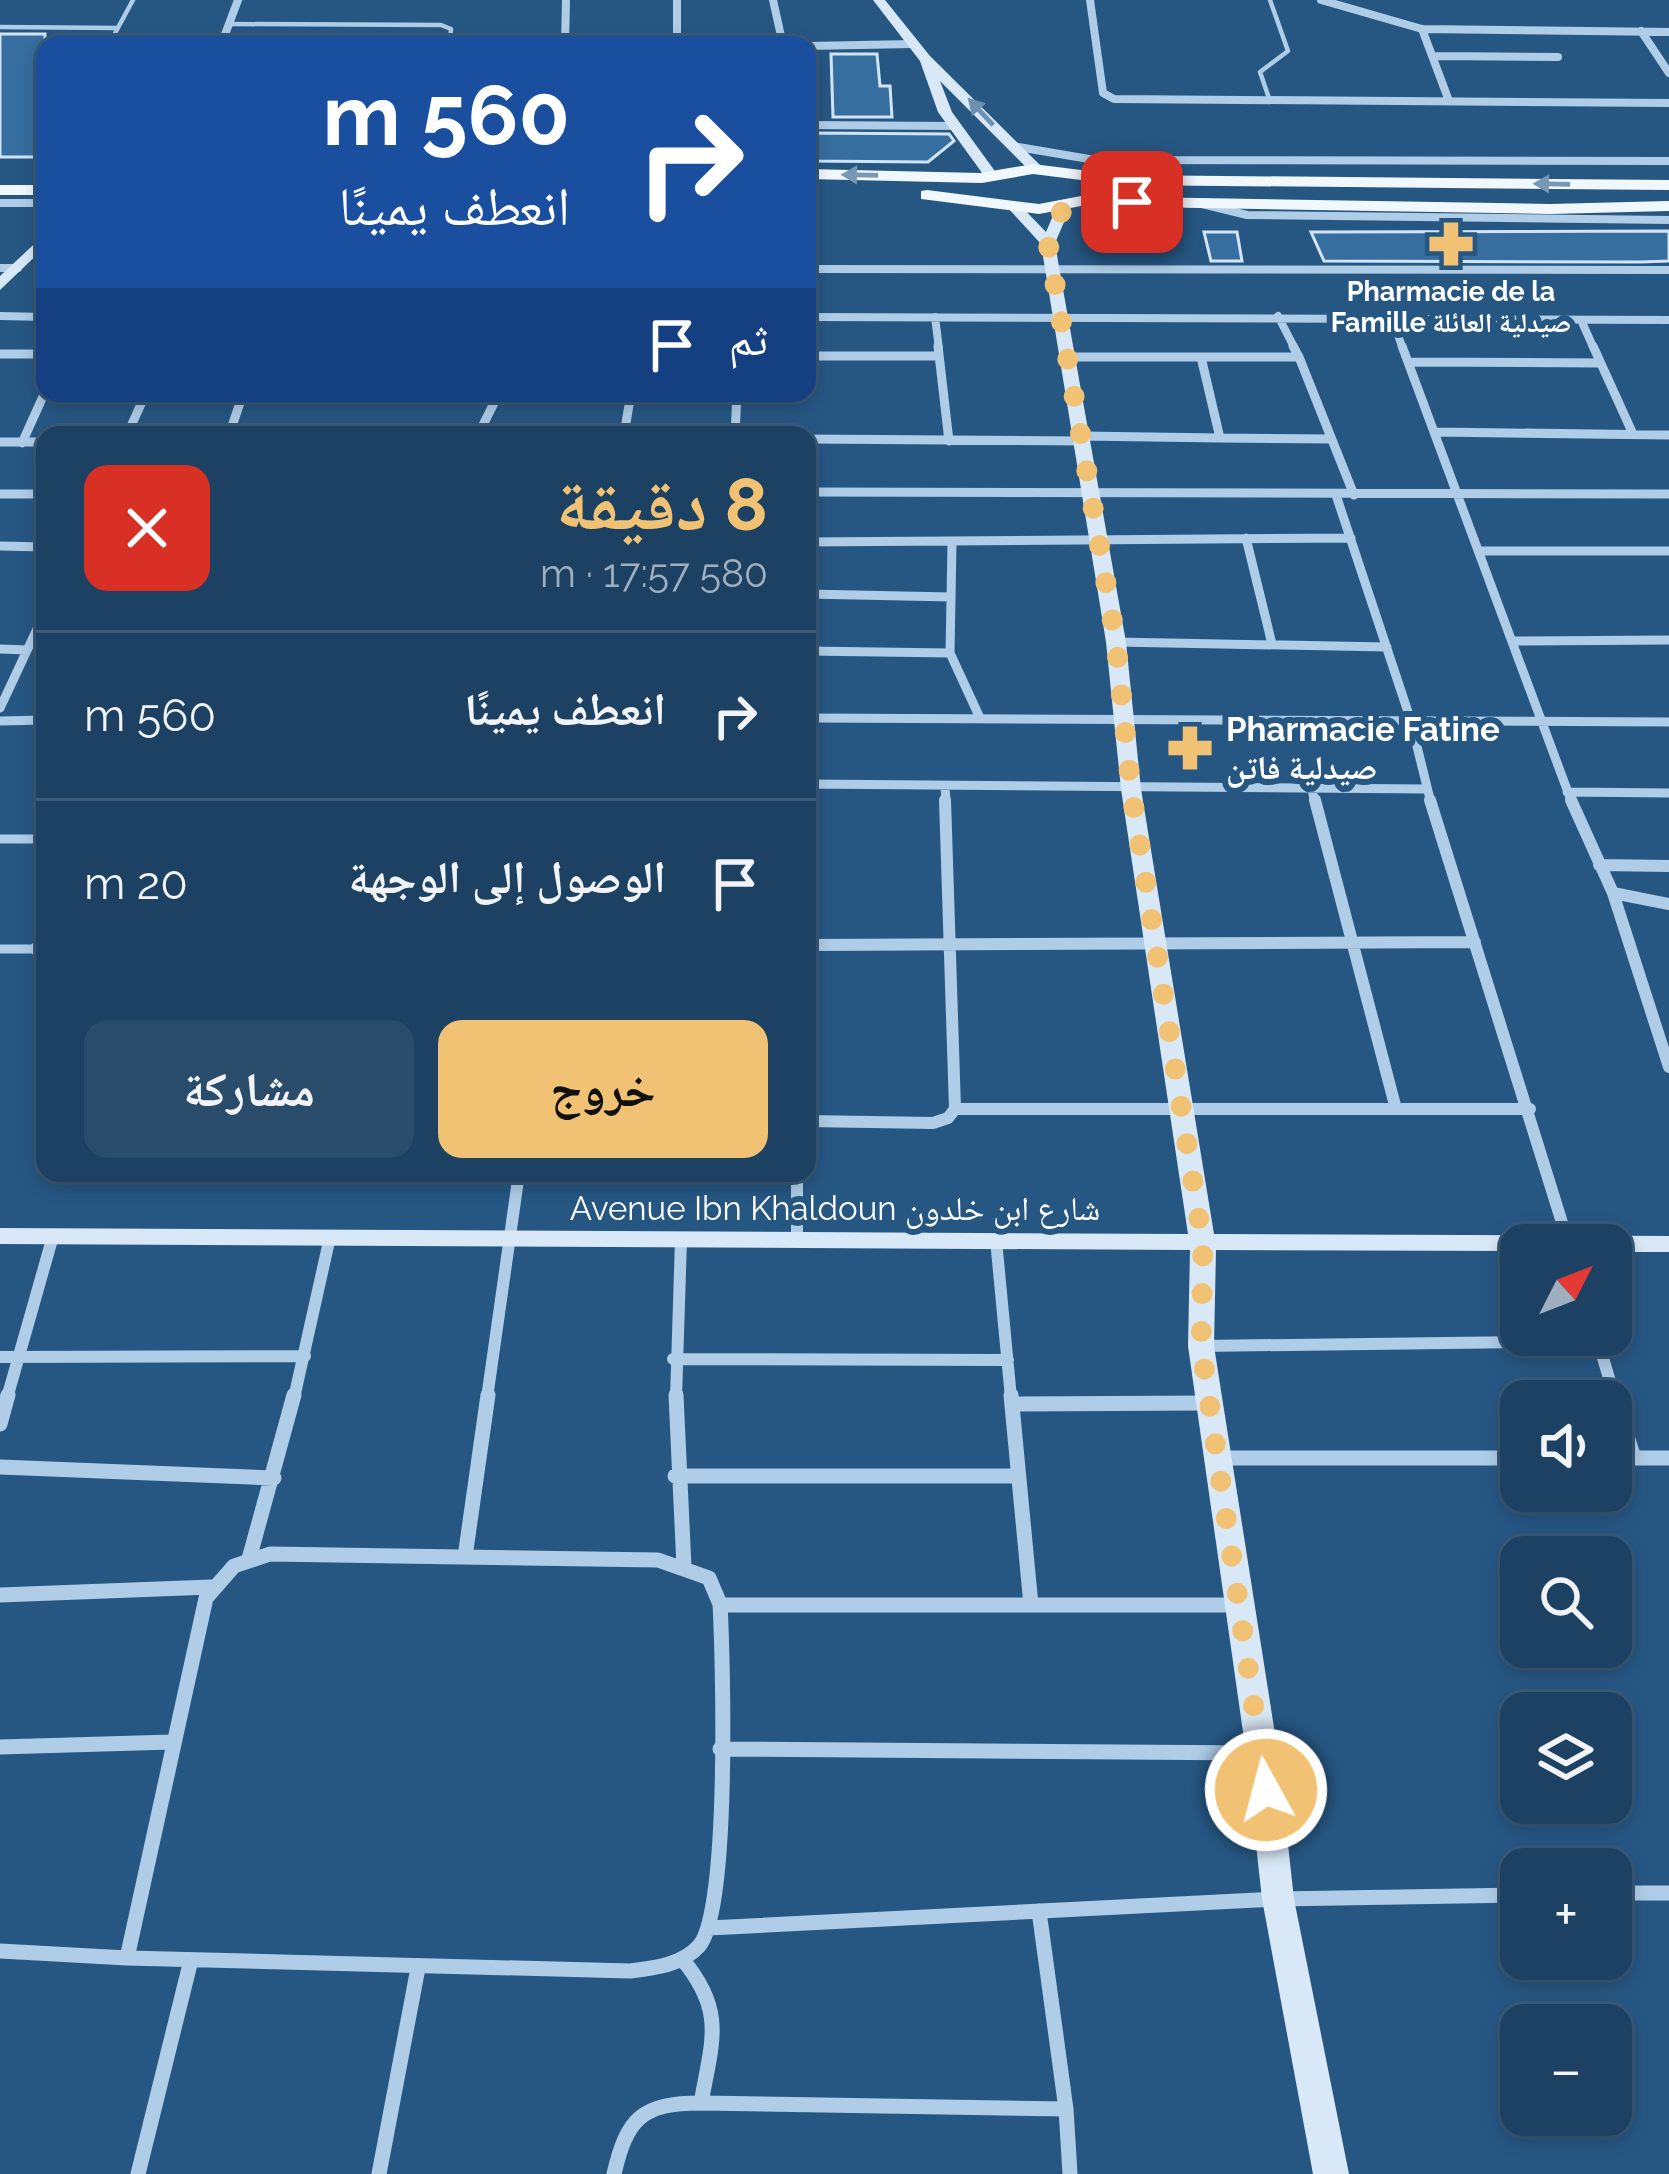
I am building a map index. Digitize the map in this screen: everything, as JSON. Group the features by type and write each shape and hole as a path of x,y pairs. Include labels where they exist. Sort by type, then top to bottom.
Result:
{"main road":[{"path":"912,176 972,154"},
{"path":"1176,181 1223,160"},
{"path":"816,174 986,176 1035,168 1083,179 1669,185"},
{"path":"0,170 36,170"},
{"path":"986,176 974,187 986,200"},
{"path":"1072,203 1091,191 1083,179"},
{"path":"0,190 36,190"},
{"path":"816,193 986,200 1016,211"},
{"path":"925,195 1016,211 1072,203 1552,214 1669,206"}],"street":[{"path":"224,36 238,0"},
{"path":"565,36 566,0"},
{"path":"676,36 677,0"},
{"path":"773,0 781,36"},
{"path":"879,0 912,44 1035,168"},
{"path":"1090,0 1103,93 1109,98 1669,103"},
{"path":"1321,0 1422,29 1669,32"},
{"path":"1422,29 1449,101"},
{"path":"1641,32 1669,73"},
{"path":"816,46 912,44"},
{"path":"1435,56 1558,57"},
{"path":"925,58 935,93 986,176"},
{"path":"816,125 954,126"},
{"path":"1010,145 1080,159 1669,161"},
{"path":"0,203 36,203"},
{"path":"1050,255 1072,203"},
{"path":"1016,211 1050,255 1116,642 1131,789 1203,1245 1201,1346 1262,1753 1278,1899 1331,2174"},
{"path":"1552,214 1669,220"},
{"path":"0,286 9,268 36,246"},
{"path":"816,268 1050,255 1669,270"},
{"path":"0,316 36,317"},
{"path":"1278,316 1354,495"},
{"path":"1391,316 1545,720 1567,792 1613,893 1669,1067"},
{"path":"816,317 1669,320"},
{"path":"935,317 949,441"},
{"path":"1581,320 1633,434"},
{"path":"0,354 36,354"},
{"path":"816,356 940,356"},
{"path":"1068,357 1299,357"},
{"path":"1201,357 1220,438"},
{"path":"1410,362 1600,363"},
{"path":"22,443 40,402"},
{"path":"1437,433 1669,435"},
{"path":"816,439 1331,439"},
{"path":"0,442 36,442"},
{"path":"816,493 1669,494"},
{"path":"0,494 36,494"},
{"path":"1336,495 1410,718 1427,789 1563,1224"},
{"path":"1246,538 1272,644"},
{"path":"816,542 1351,538"},
{"path":"952,543 950,652 980,718"},
{"path":"0,546 36,547"},
{"path":"1480,551 1669,551"},
{"path":"816,594 951,597"},
{"path":"0,708 36,632"},
{"path":"1515,641 1669,640"},
{"path":"1116,642 1387,647"},
{"path":"0,649 27,650"},
{"path":"816,651 950,652"},
{"path":"816,718 1669,722"},
{"path":"0,722 36,720"},
{"path":"816,784 1427,789"},
{"path":"816,1120 933,1123 948,1118 955,1109 945,786"},
{"path":"1312,790 1396,1109"},
{"path":"1567,792 1669,793"},
{"path":"1599,865 1669,866"},
{"path":"1613,893 1669,904"},
{"path":"816,945 1475,942"},
{"path":"955,1109 1530,1108"},
{"path":"464,1557 518,1182"},
{"path":"797,1182 797,1240"},
{"name":"Avenue Ibn Khaldoun شارع ابن خلدون","path":"0,1236 1500,1244"},
{"path":"0,1424 53,1236"},
{"path":"249,1559 305,1356 330,1237"},
{"path":"681,1240 673,1359 675,1477 684,1567"},
{"path":"996,1240 1031,1605"},
{"name":"Avenue Ibn Khaldoun شارع ابن خلدون","path":"1632,1244 1669,1244"},
{"path":"1201,1346 1500,1340"},
{"path":"0,1358 305,1356"},
{"path":"1603,1356 1634,1457 1669,1458"},
{"path":"673,1359 1008,1360"},
{"path":"1012,1404 1209,1403"},
{"path":"1217,1458 1500,1458"},
{"path":"0,1468 274,1478"},
{"path":"675,1477 1018,1475"},
{"path":"0,1595 211,1587 249,1559 270,1554 658,1560 709,1578 720,1605 720,1749 709,1928 703,1943 682,1959 630,1971 0,1952"},
{"path":"127,1958 172,1742 211,1587"},
{"path":"720,1605 1240,1605"},
{"path":"0,1747 172,1742"},
{"path":"720,1749 1262,1753"},
{"path":"1632,1893 1669,1892"},
{"path":"709,1928 1278,1899 1500,1894"},
{"path":"1039,1911 1066,2109 1070,2174"},
{"path":"682,1959 707,1985 716,2011 701,2103"},
{"path":"138,2174 191,1960"},
{"path":"380,2174 418,1968"},
{"path":"614,2174 622,2138 640,2113 665,2102 1066,2109"}],"lane":[{"path":"113,36 134,0"},
{"path":"1270,0 1288,51 1260,72 1270,101"},
{"path":"229,24 440,25 451,28 451,36"},
{"path":"0,27 117,28"},
{"path":"0,839 36,839"},
{"path":"0,949 36,951"}],"building":[{"path":"0,34 45,34 36,36 36,155 0,157"},
{"path":"831,54 877,54 880,86 890,86 892,117 833,117"},
{"path":"816,133 949,134 954,141 928,162 816,161"},
{"path":"1669,231 1669,261 1641,262 1324,261 1311,232"},
{"path":"1204,232 1237,232 1242,261 1211,261"}],"place":[{"name":"Pharmacie de la Famille صيدلية العائلة","path":"1451,244"},
{"name":"Pharmacie Fatine صيدلية فاتن","path":"1190,748"}],"route":[{"path":"1132,202 1081,201 1064,206 1048,243 1116,642 1131,789 1203,1245 1201,1346 1266,1790"}]}
